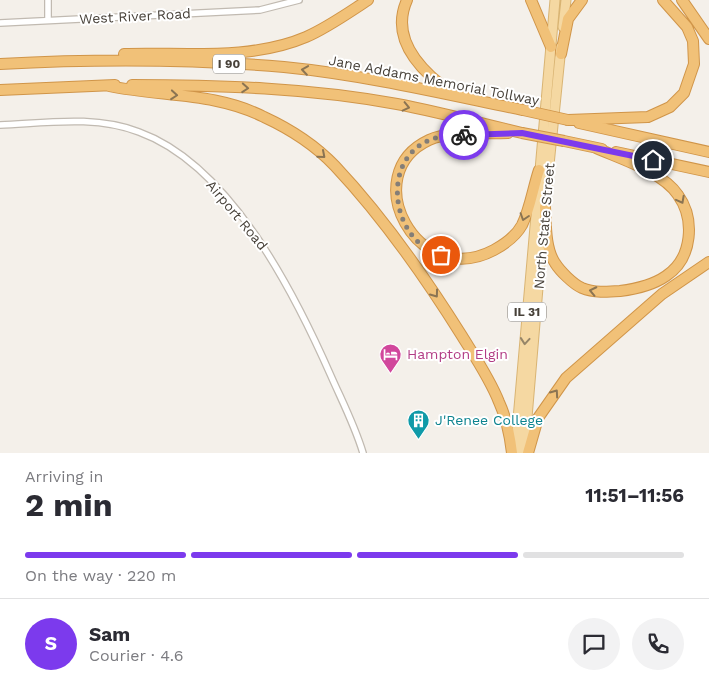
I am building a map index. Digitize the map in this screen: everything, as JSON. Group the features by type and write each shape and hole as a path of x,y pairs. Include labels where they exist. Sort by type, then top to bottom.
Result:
{"highway":[{"path":"25,63 86,54 213,53 267,48 306,37 368,0"},
{"path":"407,0 402,19 408,47 419,66 437,83 456,96"},
{"path":"531,0 551,47"},
{"path":"560,54 568,19 582,0"},
{"path":"568,120 648,117 670,107 684,93 694,64 693,41 687,27 663,0"},
{"path":"682,0 709,39"},
{"name":"Jane Addams Memorial Tollway","path":"0,64 134,60 286,68 379,81 456,96 709,152"},
{"name":"I 90","path":"0,90 187,85 300,92 396,104 522,133 709,172"},
{"path":"109,86 225,102 263,116 303,139 334,165 398,245 441,303 475,357 499,401 514,453"},
{"path":"522,133 443,136 429,140 416,148 399,172 397,196 402,221 418,242 441,255 465,258 482,256 507,243 521,225 539,170"},
{"path":"545,207 547,233 554,262 581,288 602,293 627,290 648,285 667,276 676,268 687,249 690,219 678,194 662,179 596,148"},
{"path":"528,453 538,418 566,378 662,294 709,262"}],"main road":[{"name":"North State Street","path":"514,453 555,0"},
{"name":"North State Street","path":"524,453 545,207 566,0"}],"street":[{"path":"48,0 48,20"},
{"name":"West River Road","path":"0,22 260,10 299,0"},
{"name":"Airport Road","path":"0,125 73,122 121,126 158,140 193,165 225,197 251,229 291,290 315,340 363,453"}],"way so far":[{"path":"441,255 418,242 402,221 397,196 399,172 416,148 429,140 443,136 464,135"}],"place":[{"name":"Hampton Elgin","path":"391,373"},
{"name":"J'Renee College","path":"419,439"}],"route":[{"path":"464,135 522,133 653,160"}]}
